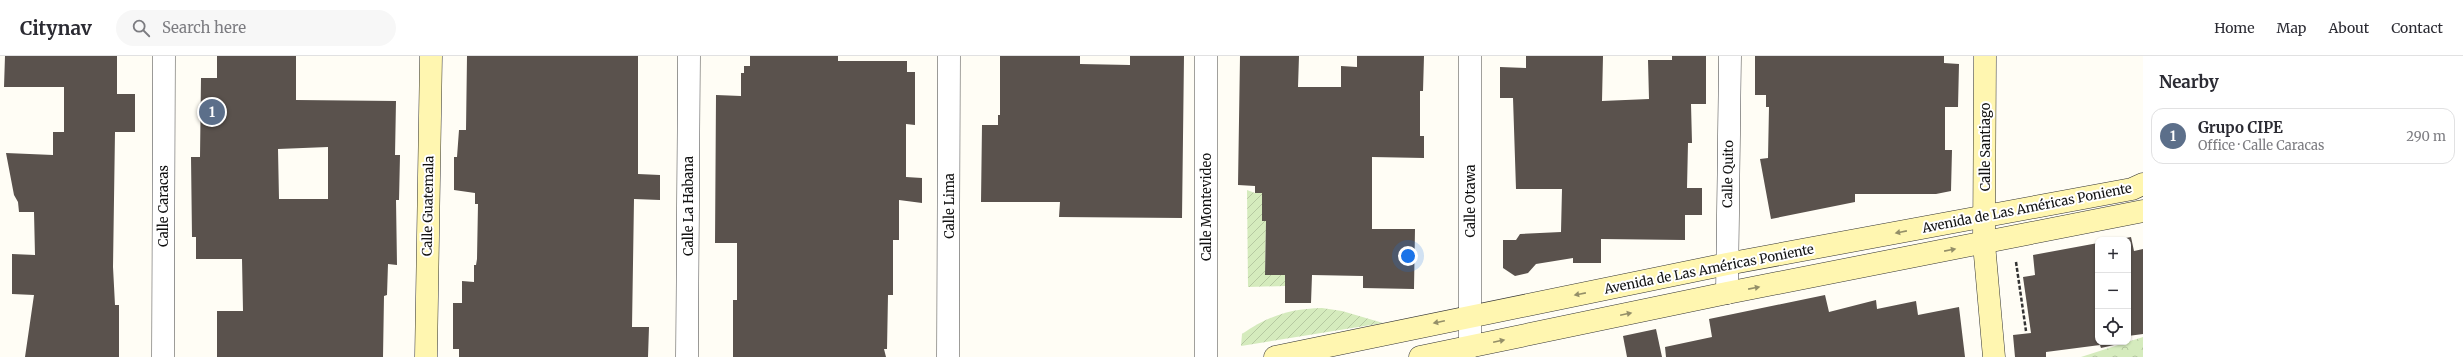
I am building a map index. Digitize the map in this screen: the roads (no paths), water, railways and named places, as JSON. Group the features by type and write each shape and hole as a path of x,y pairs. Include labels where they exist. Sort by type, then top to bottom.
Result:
{"street":[{"name":"Calle Caracas","path":"163,357 164,56"},
{"name":"Calle Guatemala","path":"426,357 431,56"},
{"name":"Calle La Habana","path":"687,357 689,56"},
{"name":"Calle Lima","path":"948,357 949,56"},
{"name":"Calle Montevideo","path":"1206,56 1206,357"},
{"name":"Calle Otawa","path":"1470,56 1470,347"},
{"name":"Calle Quito","path":"1727,293 1730,56"},
{"name":"Calle Santiago","path":"1986,56 1984,244 1994,357"},
{"name":"Avenida de Las Américas Poniente","path":"1275,357 1727,264 2132,190 2143,184"},
{"name":"Avenida de Las Américas Poniente","path":"1420,357 1727,293 1984,244 2143,211"}],"place":[{"name":"Grupo CIPE","path":"212,112"}]}
